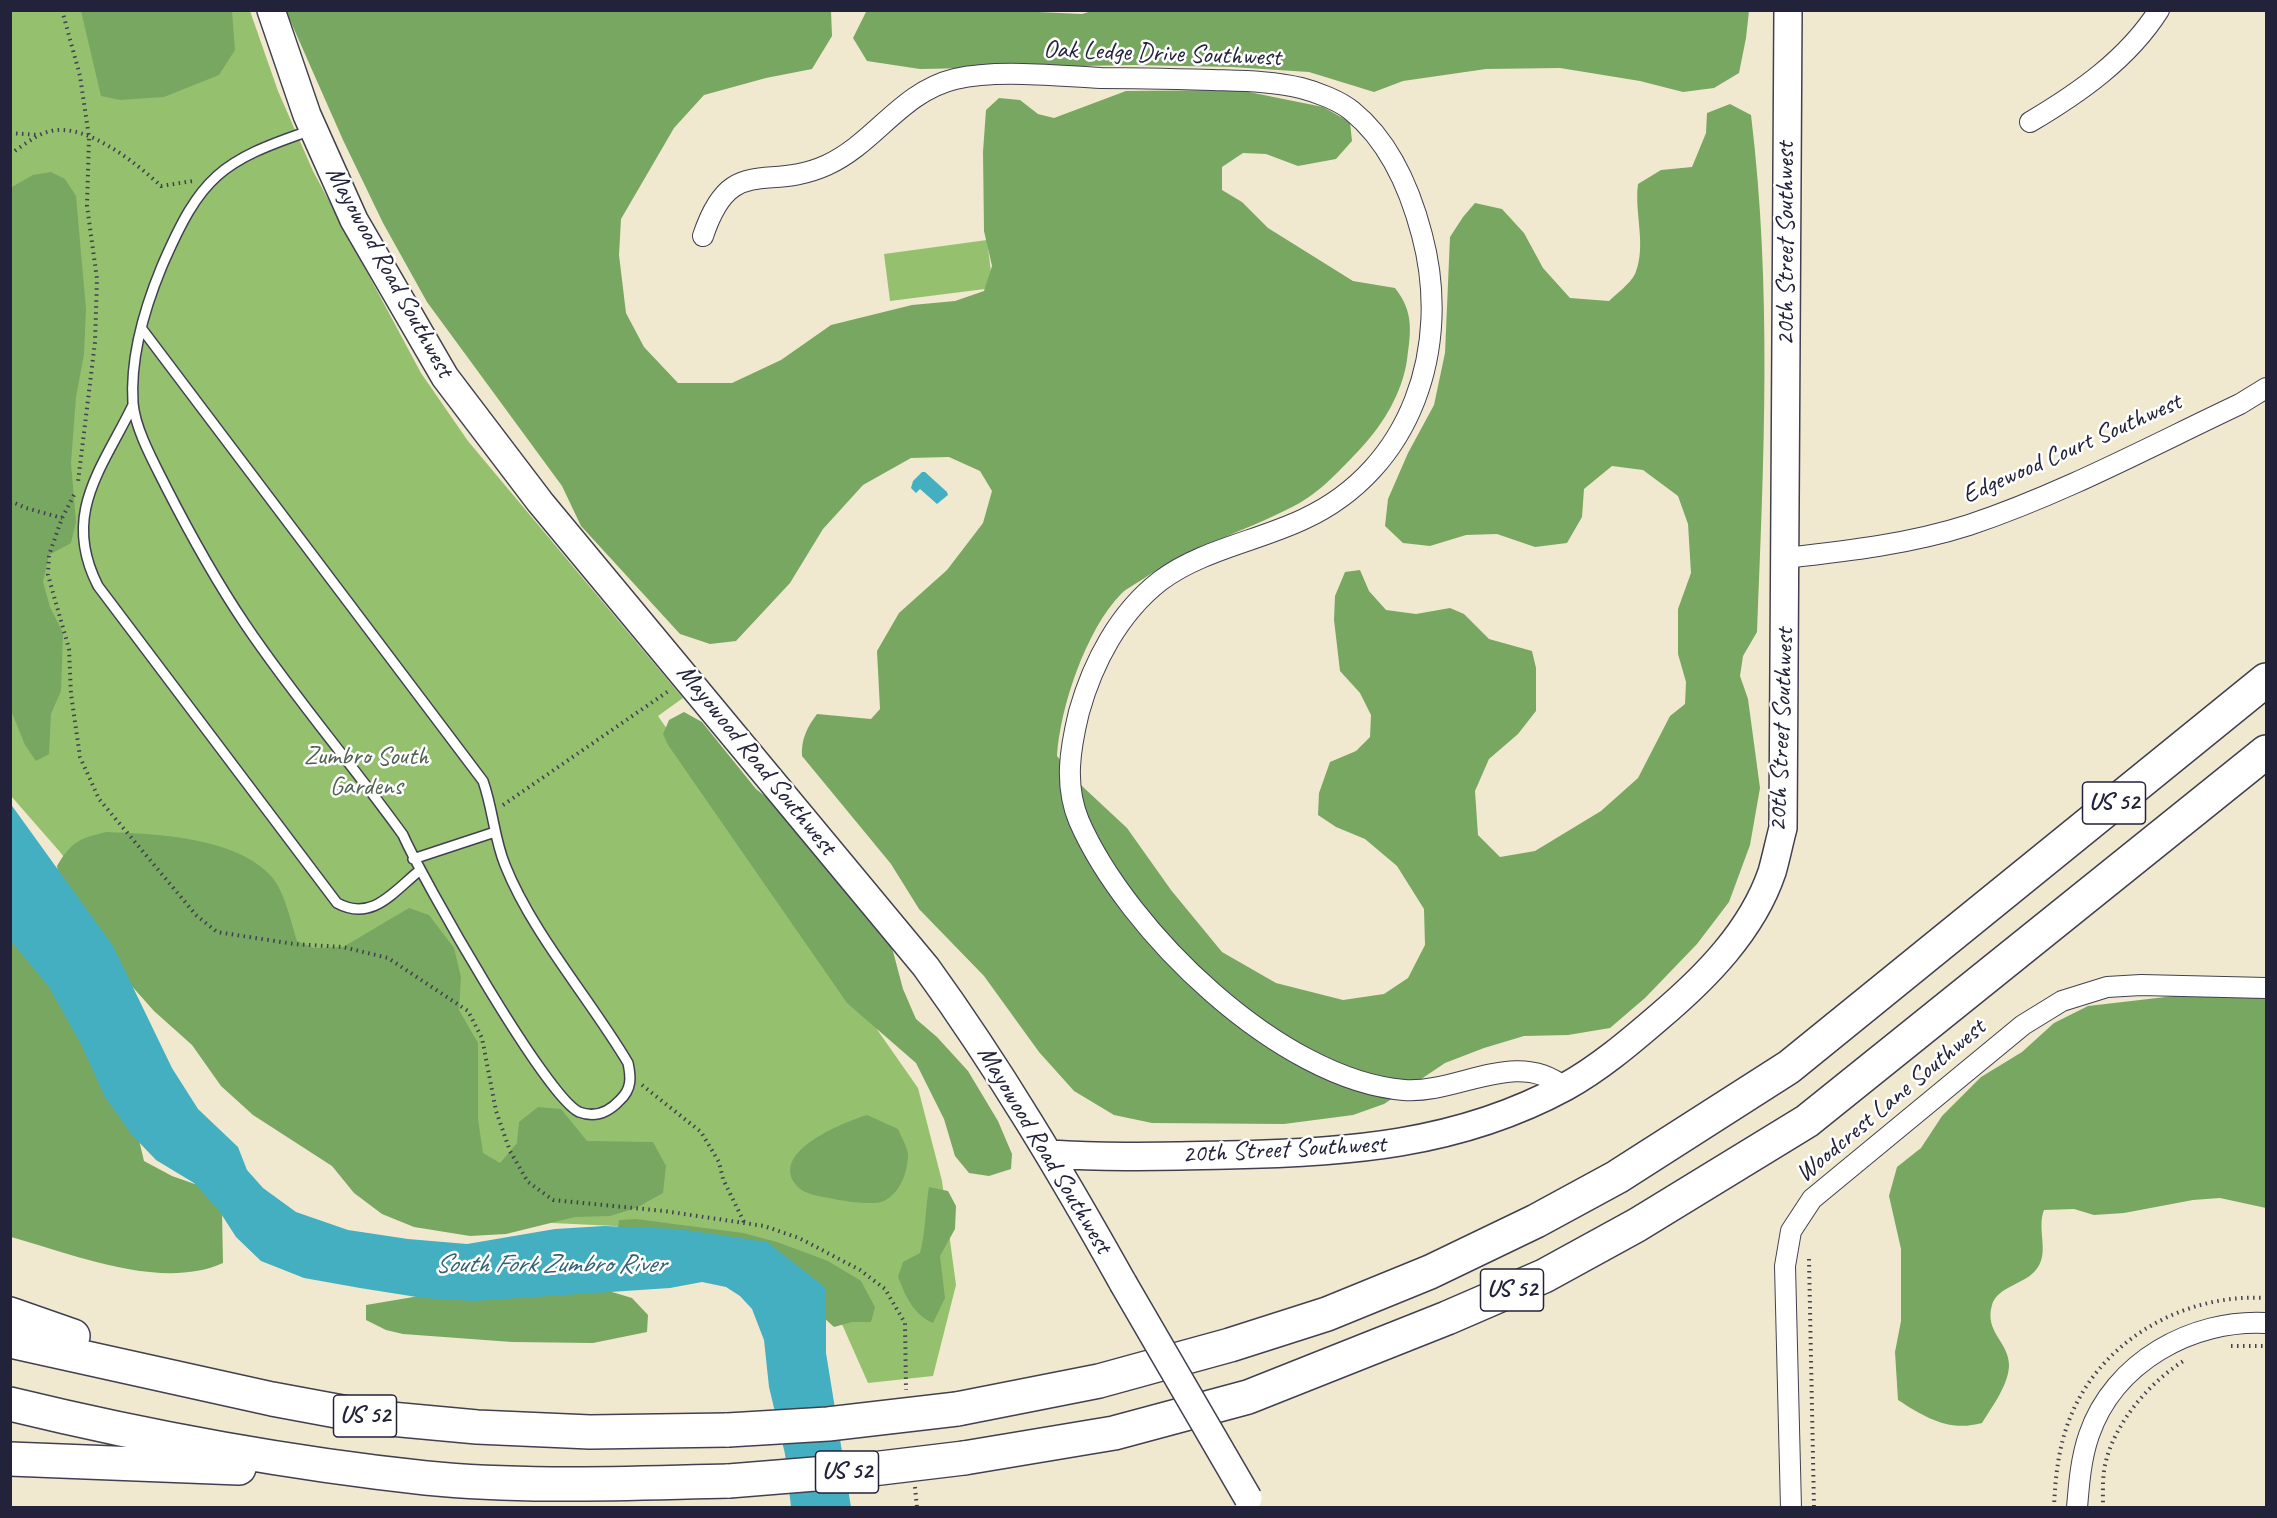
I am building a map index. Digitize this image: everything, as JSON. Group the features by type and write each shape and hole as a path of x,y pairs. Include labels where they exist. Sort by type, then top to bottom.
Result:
{"highway":[{"name":"US 52","path":"10,1341 272,1399 369,1417 477,1427 590,1432 728,1430 828,1424 957,1409 1099,1381 1230,1345 1327,1314 1430,1272 1536,1221 1617,1177 1788,1067 2266,680"},
{"name":"US 52","path":"10,1404 108,1427 275,1456 425,1478 587,1484 729,1480 864,1470 964,1458 1114,1433 1248,1397 1447,1318 1544,1276 1617,1237 1807,1121 2266,752"},
{"path":"10,1314 109,1349 272,1399"},
{"path":"10,1459 84,1460 425,1478"}],"street":[{"name":"Mayowood Road Southwest","path":"271,10 313,129 354,220 445,377 540,502 926,966 983,1046 1050,1154 1251,1503"},
{"name":"20th Street Southwest","path":"1050,1154 1105,1157 1306,1154 1355,1151 1455,1131 1512,1111 1564,1087 1642,1032 1687,994 1723,955 1752,913 1771,874 1783,828 1788,10"},
{"path":"2030,122 2069,99 2096,78 2129,48 2159,10"},
{"name":"Oak Ledge Drive Southwest","path":"703,236 711,211 723,192 749,180 819,169 841,158 924,90 958,78 1005,75 1255,81 1304,88 1349,108 1381,141 1397,168 1407,186 1424,239 1431,286 1431,335 1421,386 1402,429 1376,467 1342,499 1304,520 1190,563 1164,578 1139,599 1119,625 1091,677 1071,747 1071,795 1079,822 1102,863 1151,932 1213,992 1272,1040 1296,1054 1358,1081 1402,1090 1452,1085 1501,1072 1526,1070 1551,1076 1564,1087"},
{"name":"Edgewood Court Southwest","path":"1785,558 1851,550 1969,525 2029,503 2240,404 2266,388"},
{"name":"Woodcrest Lane Southwest","path":"1791,1508 1785,1266 1791,1231 1812,1199 2023,1025 2062,1001 2108,987 2141,985 2266,988"},
{"path":"2077,1508 2082,1460 2089,1435 2107,1400 2124,1379 2163,1346 2198,1330 2239,1323 2266,1323"}],"lane":[{"path":"142,329 483,782 493,812 495,832 505,865 517,890 563,965 628,1062 631,1078 623,1098 603,1113 592,1115 579,1111 569,1104 528,1051 419,871 403,835 246,625 202,555 149,453 133,405 136,359 142,329 155,284 180,225 195,200 212,179 233,161 262,147 313,129"},
{"path":"133,405 86,500 81,534 87,565 98,586 338,903 351,910 363,911 377,905 419,871"},
{"path":"413,859 495,832"}],"path":[{"path":"62,10 80,76 89,137"},
{"path":"10,154 39,135 52,130 68,131 89,137 131,159 161,186 191,182 199,176"},
{"path":"10,133 39,135"},
{"path":"10,501 62,518"},
{"path":"493,812 688,678"},
{"path":"631,1078 701,1132 719,1162 723,1179 744,1222 799,1238 860,1270 885,1289 905,1323 907,1402"},
{"path":"1809,1259 1814,1508"},
{"path":"2224,1347 2247,1344 2266,1346"},
{"path":"2103,1508 2106,1461 2136,1403 2164,1373 2192,1355"},
{"path":"915,1484 917,1508"}],"green space":[{"path":"867,10 994,10 1082,14 1095,10 1749,11 1739,73 1714,88 1683,92 1640,81 1560,68 1486,69 1403,81 1374,92 1309,72 1232,67 1135,65 920,69 867,61 853,38"},
{"name":"Zumbro South Gardens","path":"10,11 250,11 278,91 313,171 421,373 468,441 683,698 658,716 918,1088 942,1181 956,1285 933,1376 868,1383 826,1288 679,1229 488,1220 113,923 60,852 11,796"},
{"path":"81,11 232,11 235,50 219,75 164,97 120,100 101,96"},
{"path":"286,11 831,11 832,36 812,69 766,78 704,95 674,128 621,219 619,255 626,313 644,347 678,383 732,383 781,360 831,325 912,305 955,301 984,291 992,266 984,231 983,152 986,110 999,98 1020,100 1038,114 1054,118 1126,91 1239,90 1323,107 1350,122 1352,141 1336,159 1298,166 1266,154 1243,153 1222,167 1222,190 1242,202 1268,228 1353,281 1395,288 1405,305 1410,331 1405,372 1391,407 1370,438 1339,471 1304,501 1179,558 1121,594 1108,609 1097,628 1077,670 1063,715 1057,756 1083,787 1127,828 1171,890 1222,952 1276,983 1343,1000 1384,994 1408,978 1425,945 1424,909 1397,866 1365,839 1336,827 1318,815 1319,793 1330,762 1356,751 1370,737 1371,715 1360,693 1340,671 1334,620 1335,596 1345,572 1360,570 1369,591 1386,610 1416,614 1450,608 1464,614 1489,639 1532,651 1536,668 1536,711 1518,734 1489,759 1475,791 1478,835 1500,857 1535,851 1601,811 1638,778 1670,716 1685,704 1686,682 1678,654 1678,609 1691,573 1688,524 1678,496 1643,470 1612,466 1584,489 1582,517 1567,543 1535,547 1497,534 1466,535 1430,546 1403,543 1385,526 1388,499 1408,453 1434,405 1445,353 1450,237 1475,203 1502,209 1524,233 1543,268 1570,298 1609,301 1633,278 1638,263 1640,241 1638,184 1661,170 1692,167 1706,133 1707,113 1730,104 1751,115 1762,244 1764,438 1757,632 1743,656 1740,676 1748,699 1760,788 1750,845 1729,902 1697,944 1645,998 1610,1028 1568,1035 1524,1036 1484,1048 1445,1063 1384,1104 1353,1115 1284,1124 1152,1123 1114,1115 1074,1091 1039,1052 984,976 919,909 891,864 802,756 805,734 817,714 871,719 880,709 877,651 899,613 947,570 983,523 992,491 980,471 949,457 911,458 863,485 823,529 790,583 736,641 710,644 680,634 581,526 562,486 427,302 383,223 343,140"},
{"path":"51,172 65,179 76,196 86,309 84,354 76,397 71,463 76,522 71,543 49,555 43,582 50,607 63,633 61,691 51,714 49,754 36,761 25,745 10,708 10,188 33,175"},
{"path":"987,240 993,288 890,301 884,254"},
{"path":"684,712 702,722 756,789 785,812 890,940 903,989 916,1019 937,1037 968,1071 998,1121 1012,1154 1011,1169 989,1176 969,1173 955,1156 944,1119 916,1063 847,1003 668,745 663,734 669,720"},
{"path":"107,832 149,834 195,840 238,853 257,864 272,877 281,891 297,941 314,948 343,947 409,908 429,915 454,948 461,977 459,1010 478,1043 478,1119 483,1153 500,1163 517,1143 519,1122 538,1107 561,1109 587,1141 653,1142 666,1166 663,1193 636,1208 610,1216 575,1217 506,1234 470,1236 414,1227 382,1214 354,1193 332,1166 253,1115 221,1086 192,1045 154,1011 113,965 61,894 57,866 67,851 90,836"},
{"path":"10,910 135,1123 144,1161 172,1176 206,1188 222,1211 223,1263 199,1271 145,1272 89,1260 11,1237"},
{"path":"2183,995 2266,996 2266,1208 2220,1198 2193,1200 2124,1213 2094,1215 2074,1209 2044,1210 2041,1226 2043,1250 2040,1264 2030,1275 1999,1294 1992,1305 1991,1323 2008,1357 2009,1365 2003,1387 1982,1423 1959,1426 1938,1422 1898,1400 1895,1352 1901,1321 1901,1249 1889,1196 1897,1167 1921,1148 1942,1116 1981,1077 2022,1052 2054,1023 2088,1006"},
{"path":"867,1115 898,1129 906,1148 908,1154 906,1168 902,1181 894,1193 884,1201 865,1203 807,1193 799,1188 790,1173 793,1161 801,1150 828,1131"},
{"path":"929,1187 948,1191 956,1206 955,1229 940,1256 945,1298 933,1323 915,1310 898,1277 903,1262 920,1253"},
{"path":"636,1219 743,1233 777,1242 828,1261 861,1281 875,1307 871,1322 852,1322 834,1327 811,1306 617,1233 619,1220"},
{"path":"592,1286 632,1298 648,1315 647,1332 593,1343 512,1342 403,1334 386,1330 366,1320 366,1305 449,1291"}],"water":[{"path":"925,472 947,492 948,495 937,504 920,489 916,493 911,488 913,481"},
{"name":"South Fork Zumbro River","path":"10,803 113,946 172,1068 198,1109 238,1147 247,1170 263,1188 296,1212 348,1230 408,1239 467,1244 555,1229 604,1226 679,1229 767,1242 826,1288 826,1353 851,1507 791,1507 785,1454 769,1387 764,1340 752,1309 740,1296 726,1287 702,1282 670,1288 475,1301 423,1298 304,1278 261,1261 236,1237 218,1209 194,1183 156,1160 132,1135 105,1097 82,1046 49,987 11,941"}]}
